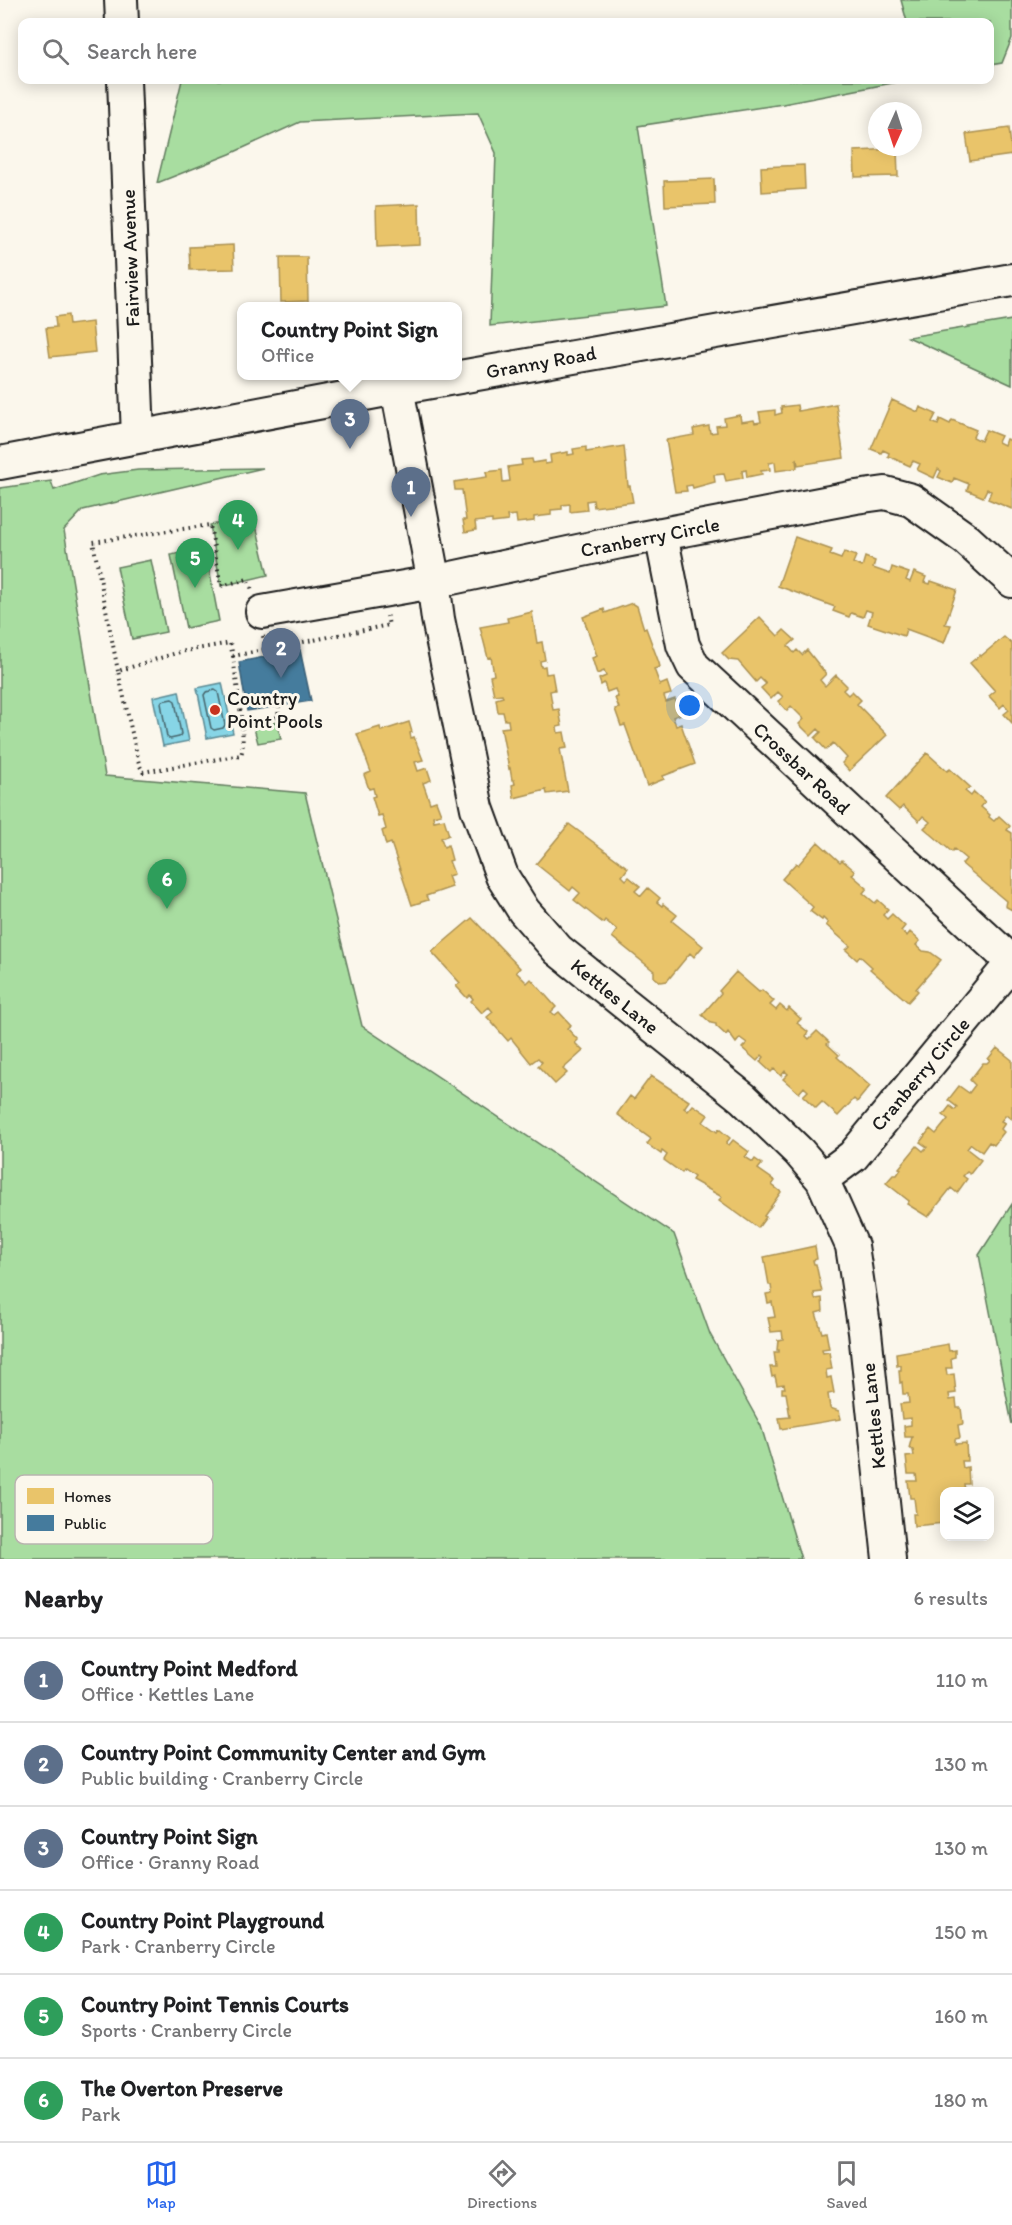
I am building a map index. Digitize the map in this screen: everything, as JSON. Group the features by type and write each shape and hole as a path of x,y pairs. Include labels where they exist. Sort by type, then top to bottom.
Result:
{"street":[{"path":"121,0 122,18"},
{"name":"Fairview Avenue","path":"124,84 138,437"},
{"name":"Granny Road","path":"462,377 1012,280"},
{"name":"Granny Road","path":"0,463 443,380"},
{"name":"Kettles Lane","path":"397,388 438,619 477,808 502,876 524,911 558,950 743,1098 799,1152 822,1179 852,1246 865,1332 889,1559"},
{"name":"Cranberry Circle","path":"262,612 433,582 661,534 885,493 911,500 966,539 1012,581"},
{"name":"Crossbar Road","path":"661,534 682,645 693,666 1012,962"},
{"name":"Cranberry Circle","path":"822,1179 853,1156 1012,962"}],"path":[{"path":"118,671 180,652 230,643 242,728 243,751 241,755 143,772 139,764 118,671 93,542 210,525 221,586 249,579"},
{"path":"233,656 389,625 387,612"},
{"path":"242,728 278,717 279,706"}],"green space":[{"path":"901,0 1012,0 1012,38 1002,63 994,64 994,18 906,18"},
{"path":"181,84 887,84 783,104 638,126 666,306 490,326 496,153 478,113 300,122 230,154 157,183"},
{"path":"1012,320 1012,385 908,337"},
{"path":"263,468 83,510 64,530 105,776 305,793 362,1026 674,1234 710,1334 761,1426 801,1559 0,1559 0,488 51,481 54,490 99,475 138,470"},
{"path":"254,517 268,575 221,586 210,525"},
{"path":"205,548 219,621 186,628 171,555"},
{"path":"151,560 166,632 132,639 117,567"},
{"path":"277,722 281,739 258,743 254,728"},
{"path":"1012,1204 1012,1424 979,1255"}],"water":[{"name":"Country Point Pools","path":"222,683 233,733 207,738 197,688"},
{"name":"Country Point Pools","path":"179,691 189,741 163,746 153,697"}],"building: Homes":[{"path":"1009,128 1012,155 970,161 966,134"},
{"path":"868,150 868,156 897,156 898,176 855,177 854,151"},
{"path":"804,165 805,189 762,192 761,167"},
{"path":"714,179 715,204 665,206 664,181"},
{"path":"419,204 420,245 377,247 376,206"},
{"path":"233,245 234,269 190,270 189,247"},
{"path":"280,257 307,257 308,301 281,302"},
{"path":"68,315 69,325 92,322 95,352 50,357 46,328 56,327 55,317"},
{"path":"892,400 918,412 920,407 936,414 932,422 938,425 940,419 950,424 952,420 976,430 973,437 981,441 986,430 1001,436 998,442 1004,445 1006,439 1012,441 1012,509 988,499 991,491 987,489 983,497 967,490 969,484 954,478 952,483 938,477 941,471 938,469 934,478 917,470 920,464 913,461 910,466 888,456 889,453 883,450 881,453 871,449"},
{"path":"836,404 844,458 798,465 797,459 797,468 776,471 775,462 769,463 770,470 761,471 762,474 747,477 746,470 742,471 743,478 726,481 724,474 714,475 715,482 693,488 692,485 686,486 687,491 675,492 666,440 694,435 693,429 709,426 710,433 717,432 716,426 725,425 724,418 740,415 741,422 754,420 755,423 761,422 759,412 775,410 775,415 782,413 781,407 797,405 798,411"},
{"path":"624,446 628,486 630,486 633,502 594,507 593,500 586,501 587,510 570,512 570,504 562,505 562,509 551,510 551,515 534,517 534,521 517,523 516,515 507,516 508,521 475,522 476,530 465,532 463,520 466,520 462,490 455,490 454,482 487,477 486,472 502,470 503,482 510,481 508,467 522,465 521,460 532,459 533,463 545,461 545,464 551,463 550,455 568,452 568,455 574,454 573,449 586,447 586,452"},
{"path":"795,537 832,550 830,555 841,559 844,552 856,556 853,563 862,567 865,557 875,561 873,568 890,574 892,567 909,573 906,580 910,582 914,572 926,577 924,582 930,584 931,581 957,590 945,624 951,625 944,643 906,629 904,636 868,624 872,612 866,610 863,617 851,613 849,617 833,611 835,607 778,586"},
{"path":"632,603 637,606 659,663 660,667 654,669 660,685 667,682 671,694 664,696 666,702 675,699 681,714 673,717 676,726 681,724 695,764 663,776 664,779 647,786 625,725 621,726 615,709 619,708 615,698 618,697 615,689 607,692 604,683 601,685 599,679 606,676 604,671 597,674 592,658 597,656 583,617 604,609 605,613"},
{"path":"532,612 537,643 542,642 545,660 540,661 541,667 545,666 546,674 552,673 555,690 550,691 553,710 559,709 562,726 557,727 558,733 564,732 567,748 560,749 568,791 547,794 546,790 514,798 512,785 515,784 509,769 501,728 509,727 508,720 505,720 503,712 498,712 496,699 503,697 502,694 494,695 490,676 494,675 491,657 488,658 480,627 508,622 507,618"},
{"path":"760,617 778,636 784,630 795,640 788,646 794,653 797,650 802,655 807,650 826,674 820,680 825,686 836,675 847,686 843,690 848,695 852,691 861,700 857,704 887,735 849,771 842,763 847,758 833,743 826,750 815,738 821,732 818,729 811,736 799,724 804,719 791,706 787,711 778,701 783,697 778,692 771,699 761,688 766,684 760,678 756,682 738,661 729,660 722,653"},
{"path":"1004,637 1012,644 1012,723 1004,714 1009,710 1004,704 1000,708 989,696 995,691 970,663"},
{"path":"409,722 411,738 414,737 423,760 415,762 418,771 427,768 431,780 423,783 430,803 436,801 441,814 433,816 434,821 444,819 449,835 441,838 444,847 448,845 452,860 449,861 454,874 448,876 452,887 426,896 428,900 412,905 391,843 386,845 382,831 386,829 382,815 378,816 372,797 375,796 373,788 369,789 364,775 371,772 357,734 380,727 381,731"},
{"path":"927,753 970,787 965,791 971,796 974,792 985,802 981,807 990,815 989,817 994,821 999,816 1010,826 1007,830 1012,833 1012,910 1005,906 1006,901 962,864 966,859 954,849 952,852 924,828 930,822 923,816 919,821 903,806 899,810 886,798"},
{"path":"569,824 628,868 622,876 626,880 629,877 640,886 635,891 641,896 648,888 660,898 657,902 677,915 672,921 703,946 694,957 690,953 667,981 661,982 654,977 654,971 612,937 617,930 605,920 603,923 574,900 580,893 573,887 570,891 536,864"},
{"path":"818,842 840,862 842,860 855,871 852,875 867,888 863,893 875,903 878,900 888,909 883,915 887,919 892,914 905,926 901,931 907,936 910,932 920,941 916,945 941,960 908,1002 870,969 872,967 860,956 857,960 846,950 850,946 826,925 828,923 823,918 822,920 810,911 813,907 782,879"},
{"path":"472,918 520,968 516,972 527,983 531,979 556,1007 551,1012 555,1015 559,1012 571,1025 567,1028 578,1040 575,1043 583,1051 563,1069 567,1073 555,1084 538,1066 542,1062 538,1058 531,1063 511,1038 508,1041 487,1017 493,1012 489,1007 482,1013 471,1001 473,999 470,995 467,998 456,986 460,983 432,952"},
{"path":"736,972 759,992 762,990 774,1001 770,1005 776,1010 780,1005 787,1011 789,1008 801,1019 797,1023 808,1032 806,1036 809,1039 817,1031 839,1055 837,1057 870,1086 857,1102 854,1099 838,1116 822,1102 816,1108 803,1096 808,1091 804,1087 799,1093 783,1079 788,1074 785,1071 781,1076 774,1069 771,1072 760,1062 764,1057 762,1055 757,1061 742,1048 747,1043 740,1038 736,1043 728,1032 726,1035 716,1024 711,1023 702,1015"},
{"path":"997,1048 1012,1060 1012,1117 1011,1119 1006,1115 1001,1121 1005,1123 1001,1129 1004,1132 994,1145 989,1142 982,1152 971,1144 967,1149 981,1160 970,1174 967,1172 963,1176 967,1179 957,1193 951,1188 928,1217 907,1204 909,1201 886,1183 893,1175 897,1175 901,1169 899,1168 917,1146 923,1151 927,1147 920,1142 930,1129 936,1134 948,1119 943,1115 950,1106 955,1110 957,1107 948,1100 959,1086 969,1093 975,1085 970,1080 983,1063 990,1060 988,1059"},
{"path":"651,1076 689,1101 684,1108 688,1111 693,1105 708,1115 703,1122 717,1132 719,1129 730,1138 726,1143 729,1145 733,1140 749,1152 745,1157 753,1162 755,1159 762,1164 758,1169 775,1181 772,1185 781,1192 758,1228 719,1200 722,1197 692,1180 694,1177 684,1170 682,1173 664,1160 667,1155 662,1151 661,1154 647,1144 651,1139 617,1114 630,1096 634,1099"},
{"path":"815,1246 817,1259 813,1260 816,1264 822,1292 814,1293 815,1299 822,1298 823,1311 816,1313 822,1333 826,1332 829,1348 822,1349 823,1353 829,1352 832,1369 826,1370 827,1378 831,1377 834,1393 828,1394 830,1408 839,1411 841,1419 781,1429 779,1418 790,1417 786,1393 782,1393 782,1388 785,1388 784,1384 777,1385 775,1376 772,1377 770,1367 776,1367 774,1352 779,1352 777,1350 778,1340 783,1339 782,1331 771,1332 768,1318 775,1317 772,1302 768,1303 766,1294 772,1293 764,1257"},
{"path":"948,1344 949,1351 955,1350 955,1357 951,1358 952,1368 946,1368 947,1375 954,1374 956,1393 949,1394 950,1400 956,1399 957,1408 961,1408 963,1424 958,1425 960,1438 955,1439 955,1444 966,1443 967,1461 962,1461 963,1468 968,1467 969,1484 964,1484 964,1487 940,1487 940,1523 914,1526 913,1514 916,1514 914,1498 910,1498 908,1481 917,1481 916,1474 908,1474 906,1457 914,1456 913,1450 909,1448 912,1437 905,1437 904,1426 911,1425 911,1418 902,1419 900,1404 909,1403 908,1394 903,1394 902,1382 900,1383 901,1365 897,1366 896,1353"}],"building: Public":[{"path":"300,650 311,701 247,711 239,662"}],"place":[{"name":"Country Point Sign","path":"350,449"},
{"name":"Country Point Medford","path":"411,517"},
{"name":"Country Point Playground","path":"238,550"},
{"name":"Country Point Tennis Courts","path":"195,588"},
{"name":"Country Point Community Center and Gym","path":"281,678"},
{"name":"Country Point Pools","path":"215,710"},
{"name":"The Overton Preserve","path":"167,909"}]}
